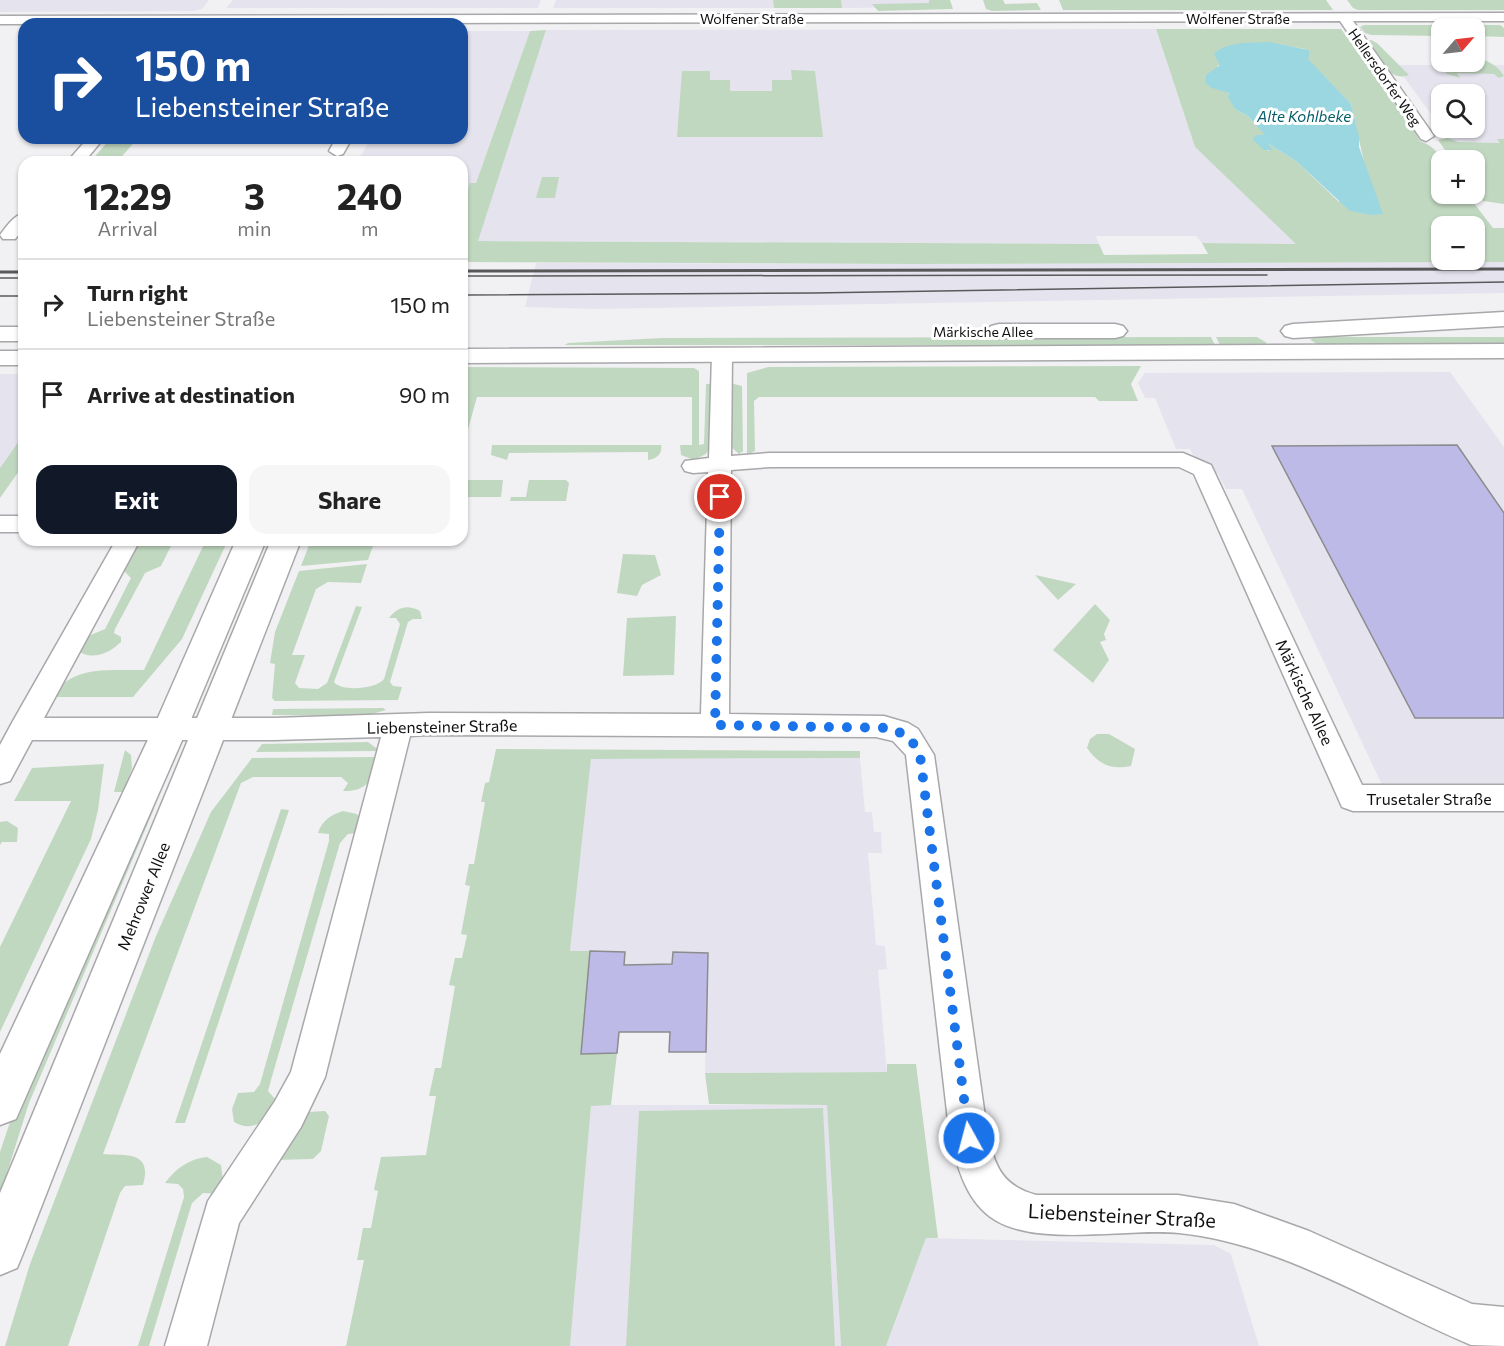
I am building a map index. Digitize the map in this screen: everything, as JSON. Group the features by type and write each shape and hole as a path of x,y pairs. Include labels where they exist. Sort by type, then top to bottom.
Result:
{"main road":[{"path":"1293,331 1504,320"},
{"name":"Märkische Allee","path":"468,333 1504,332"},
{"path":"0,334 18,334"},
{"name":"Märkische Allee","path":"468,356 1504,351"},
{"path":"0,358 18,358"},
{"path":"0,1103 170,729 248,546"},
{"name":"Mehrower Allee","path":"0,1251 284,546"}],"street":[{"path":"204,18 215,6"},
{"name":"Wolfener Straße","path":"468,21 974,12 1344,18 1504,17"},
{"name":"Hellersdorfer Weg","path":"1344,18 1426,136"},
{"name":"Wolfener Straße","path":"0,20 18,20"},
{"path":"80,156 91,144"},
{"path":"9,235 18,225"},
{"path":"715,725 722,355"},
{"name":"Märkische Allee","path":"693,466 720,462 770,460 1149,459 1183,460 1203,470 1353,798"},
{"path":"0,524 18,524"},
{"path":"0,772 125,546"},
{"name":"Liebensteiner Straße","path":"170,729 715,725 876,726 902,732 914,742 920,760 969,1138 977,1170 990,1190 1008,1206 1036,1214 1178,1214 1234,1223 1295,1245 1471,1324 1504,1328"},
{"path":"186,1346 222,1215 288,1114 307,1077 398,726"},
{"path":"23,729 170,729"},
{"name":"Trusetaler Straße","path":"1353,798 1504,798"}],"shaded area":[{"path":"0,0 209,0 202,9 194,11 0,12"},
{"path":"233,0 541,0 538,8 226,8"},
{"path":"556,0 773,0 774,8 553,8"},
{"path":"841,0 940,0 943,7 842,8"},
{"path":"1156,29 1195,147 1297,244 1202,243 1196,236 1096,236 1099,244 477,241 546,30"},
{"path":"468,31 530,31 476,183 470,183 468,189 468,156 360,156 368,144 468,144"},
{"path":"1395,65 1431,65 1431,72 1485,72 1485,65 1504,65 1504,144 1451,141 1449,138 1485,138 1485,84 1431,84 1431,114"},
{"path":"1431,262 1431,270 1485,270 1485,262 1504,262 1504,293 596,309 525,307 536,263"},
{"path":"1450,372 1504,447 1504,788 1383,787 1242,489 1226,489 1218,474 1194,457 1190,449 1176,449 1155,398 1145,398 1138,383 1145,373"},
{"path":"0,374 18,374 18,442 0,468"},
{"path":"860,758 865,812 872,812 874,832 881,832 882,853 868,853 876,945 885,946 887,969 878,970 887,1072 705,1073 708,953 673,952 672,964 624,965 624,952 570,951 591,759"},
{"path":"591,1105 827,1105 841,1346 570,1346"},
{"path":"926,1238 1214,1245 1231,1254 1259,1346 886,1346"}],"green space":[{"path":"773,0 841,0 842,8 774,8"},
{"path":"929,0 950,0 953,9 878,11 872,4 929,3"},
{"path":"983,0 1003,0 1005,4 1037,3 1041,10 992,11 986,9"},
{"path":"1059,0 1326,0 1333,10 1063,10"},
{"path":"1347,0 1504,0 1504,10 1358,10 1353,8"},
{"path":"1364,25 1431,25 1431,36 1371,35 1365,33 1360,27"},
{"path":"1485,25 1500,25 1504,28 1504,37 1485,36"},
{"path":"1156,29 1341,29 1420,141 1435,150 1431,150 1431,204 1475,204 1484,216 1431,216 1431,262 912,264 468,262 468,189 470,183 476,183 530,31 546,30 478,241 1099,244 1104,255 1208,254 1202,243 1296,244 1195,147","holes":["1280,44 1310,52 1307,59 1351,104 1364,162 1339,202 1296,161 1264,141 1269,151 1252,139 1266,135 1248,116 1235,109 1217,66"]},
{"path":"1371,40 1377,43 1409,75 1395,75 1389,71 1366,41"},
{"path":"1485,60 1499,69 1504,76 1499,78 1494,74 1457,73 1460,78 1445,72 1485,72"},
{"path":"791,70 815,71 823,137 677,137 682,71 710,71 710,80 730,80 730,91 772,91 772,80 792,80"},
{"path":"1448,138 1458,142 1500,143 1497,139 1504,139 1504,204 1485,201 1485,150 1445,150 1438,140"},
{"path":"106,144 133,144 122,156 95,156"},
{"path":"542,177 559,177 555,198 536,198"},
{"path":"1485,218 1493,228 1504,228 1504,262 1485,262"},
{"path":"1211,337 1215,345 565,345 662,338"},
{"path":"1216,337 1257,337 1267,343 1263,345 1220,345"},
{"path":"1315,337 1504,337 1504,343 1319,345 1310,340"},
{"path":"1141,366 1131,384 1138,401 1099,401 1095,397 759,397 754,401 755,451 747,455 747,373 768,367"},
{"path":"468,367 694,368 699,371 699,445 704,444 706,384 714,384 711,447 706,454 694,460 681,455 680,445 692,445 692,397 477,397 468,429"},
{"path":"730,383 742,386 743,451 739,454 729,445"},
{"path":"18,442 18,472 0,498 0,468"},
{"path":"492,445 661,445 661,451 658,456 648,460 648,452 509,453 507,460 491,455"},
{"path":"468,480 503,480 501,497 468,497"},
{"path":"529,480 566,480 569,483 566,501 510,501 511,497 526,497"},
{"path":"132,546 171,546 161,566 145,573 115,629 114,633 121,637 121,642 100,655 82,653 76,650 86,637 105,629 131,578 120,567"},
{"path":"203,546 225,546 182,639 133,697 51,697 60,686 81,674 105,670 144,670"},
{"path":"309,546 373,546 368,560 301,566"},
{"path":"623,554 655,555 661,575 642,585 637,596 617,593"},
{"path":"367,564 361,583 328,582 316,589 292,655 305,655 295,683 299,688 318,689 327,683 356,606 362,607 334,682 344,687 359,688 380,682 384,679 400,624 396,618 389,618 399,609 407,607 420,611 422,619 413,619 408,622 390,682 393,686 402,687 398,700 275,701 272,698 275,664 270,663 275,632 299,571"},
{"path":"1035,575 1076,584 1058,600"},
{"path":"1095,604 1110,620 1104,634 1106,640 1100,642 1109,660 1093,683 1053,650"},
{"path":"676,616 674,675 623,676 627,618"},
{"path":"383,708 386,710 365,716 272,715 273,709"},
{"path":"1097,734 1109,734 1135,749 1131,766 1111,767 1096,759 1087,748 1090,739"},
{"path":"368,742 380,751 256,752 262,744"},
{"path":"496,749 860,751 860,758 591,759 570,951 590,951 581,1054 617,1053 611,1105 591,1106 570,1346 346,1346 364,1260 357,1260 363,1228 371,1228 378,1191 374,1190 381,1157 426,1155 436,1096 429,1096 435,1068 441,1068 455,986 449,985 455,958 462,958 467,935 461,934 470,886 465,885 469,864 474,864 485,802 481,802 485,783 489,782"},
{"path":"125,750 131,755 132,768 124,792 114,792"},
{"path":"379,757 368,782 351,791 343,791 348,783 341,777 253,777 241,783 103,1154 128,1155 141,1160 145,1174 143,1185 125,1186 120,1193 68,1346 5,1346 30,1264 156,936 211,812 252,758"},
{"path":"104,764 98,810 91,839 0,1032 0,947 71,801 14,801 32,768"},
{"path":"144,809 154,809 29,1103 0,1195 0,1152 14,1110"},
{"path":"281,809 289,810 185,1123 175,1123"},
{"path":"343,811 357,814 361,821 358,833 348,834 340,843 271,1080 268,1091 274,1098 282,1098 274,1111 263,1121 257,1125 242,1125 234,1122 232,1109 238,1093 254,1092 260,1084 329,841 329,834 318,833 328,819"},
{"path":"7,821 18,828 17,842 2,842 0,845 0,822"},
{"path":"887,1064 916,1064 938,1238 926,1238 886,1346 841,1346 827,1105 709,1104 705,1073 887,1072"},
{"path":"823,1108 835,1346 626,1346 639,1111"},
{"path":"325,1111 329,1116 321,1151 313,1159 274,1160 308,1112"},
{"path":"207,1157 221,1165 223,1181 220,1194 203,1193 192,1203 149,1346 138,1346 184,1197 183,1189 178,1184 165,1183 183,1165"}],"water":[{"name":"Alte Kohlbeke","path":"1270,42 1308,50 1310,52 1308,59 1351,104 1359,137 1359,147 1383,214 1371,215 1350,211 1296,161 1267,143 1273,150 1264,150 1252,139 1257,135 1265,135 1248,116 1235,109 1228,97 1229,93 1212,88 1205,83 1206,75 1220,65 1214,54 1219,50 1240,44"}],"building":[{"path":"1457,445 1504,513 1504,718 1415,718 1272,446"},
{"path":"590,951 625,952 624,965 672,964 673,952 708,953 706,1052 669,1052 670,1032 619,1032 617,1053 581,1054"}],"tram line":[{"path":"468,276 1267,275"},
{"path":"0,278 18,278"},
{"path":"468,295 813,293 1504,282"},
{"path":"0,296 18,296"}],"railway":[{"path":"468,271 1504,269"},
{"path":"0,272 18,272"}],"route":[{"path":"720,497 715,725 891,728 910,738 920,755 969,1138"}]}
